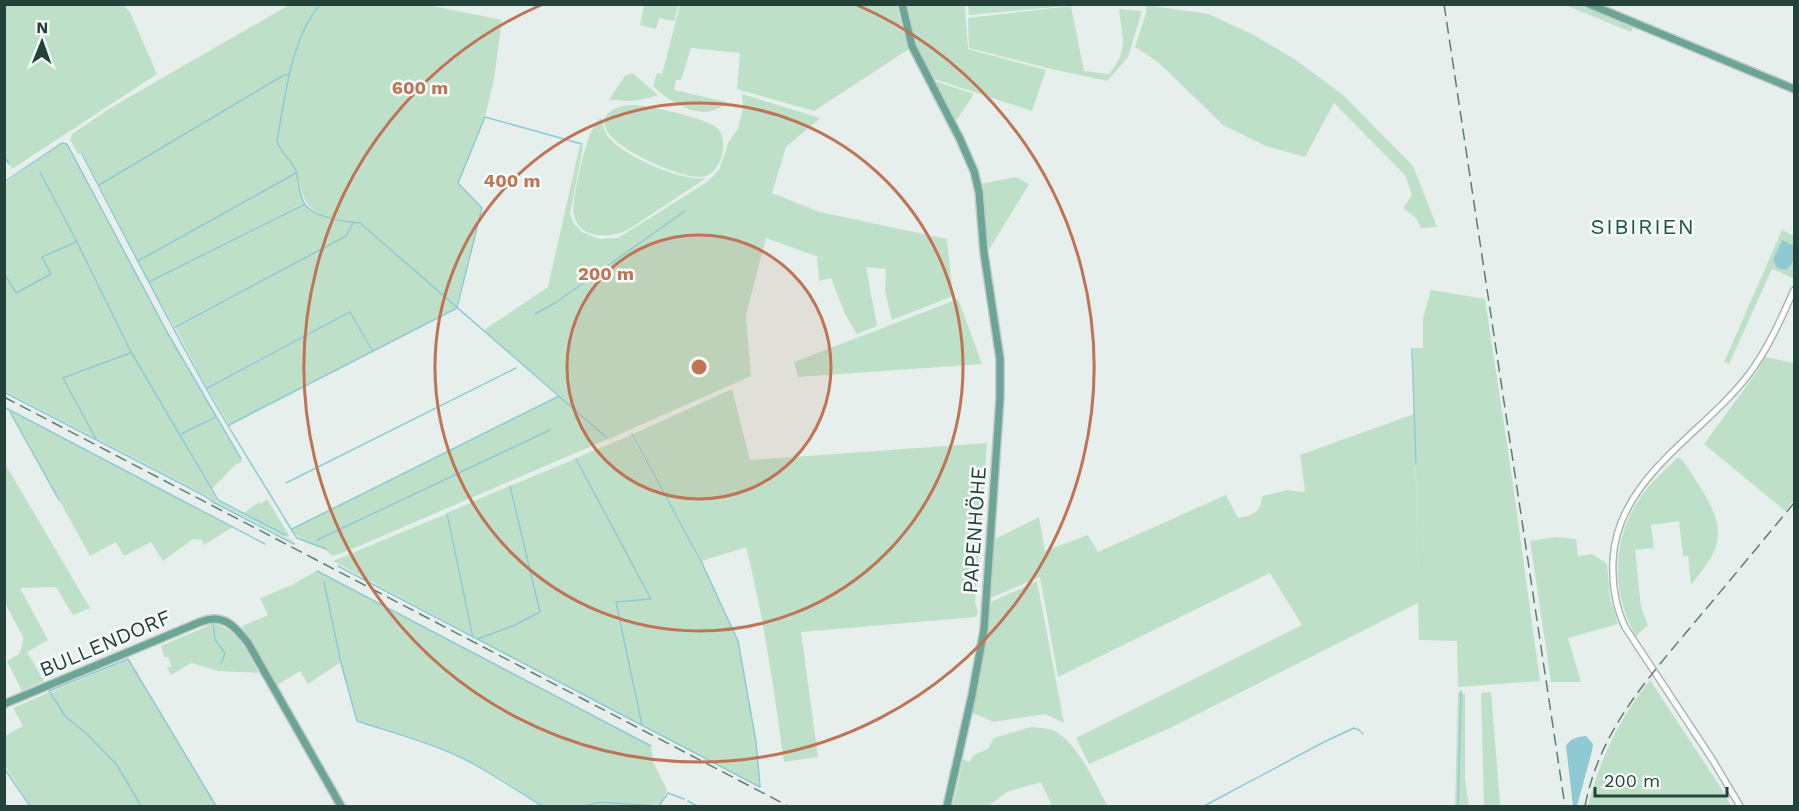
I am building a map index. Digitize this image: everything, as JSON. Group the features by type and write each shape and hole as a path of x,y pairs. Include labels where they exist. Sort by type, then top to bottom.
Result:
{"main road":[{"name":"PAPENHÖHE","path":"902,4 912,46 964,146 974,171 979,192 984,253 1000,359 1000,398 984,630 947,807"},
{"path":"1589,4 1794,89"},
{"name":"BULLENDORF","path":"4,704 207,619 220,620 233,626 248,643 341,807"}],"street":[{"path":"1740,807 1712,759 1635,643 1619,613 1613,588 1614,546 1622,518 1641,486 1749,374 1774,333 1794,290"}],"green space":[{"path":"644,4 679,5 674,21 659,18 656,29 640,25"},
{"path":"968,4 1077,5 969,15"},
{"path":"4,5 123,5 130,12 157,74 12,169 4,155"},
{"path":"289,5 319,5 313,13 320,5 428,5 502,20 494,79 485,117 458,183 482,208 457,307 373,351 350,312 206,387 175,327 285,268 174,326 149,283 305,204 315,212 337,219 309,206 291,162 304,203 149,282 83,154 78,154 70,139 72,134 112,107"},
{"path":"680,5 897,5 909,49 814,111 737,89 740,53 691,48 681,80 676,80 674,90 727,102 716,109 706,112 698,111 681,106 653,86 657,73 662,74"},
{"path":"905,5 965,5 968,49 1046,70 1032,111 934,79 919,53"},
{"path":"1146,5 1208,14 1252,34 1296,60 1343,95 1413,166 1437,227 1421,228 1416,218 1403,208 1412,195 1405,175 1334,103 1305,157 1266,146 1223,125 1158,62 1135,47 1146,13"},
{"path":"1565,5 1582,5 1633,26 1631,32"},
{"path":"1071,6 1084,71 1109,74 1122,51 1119,9 1142,11 1128,57 1107,81 969,48 968,18"},
{"path":"632,73 658,95 628,101 608,101 625,76"},
{"path":"934,81 974,94 955,122"},
{"path":"742,94 820,118 786,147 772,193 820,212 947,239 953,296 892,320 885,291 886,269 866,267 877,326 857,334 845,314 831,278 819,281 817,257 827,260 766,238 746,315 751,376 609,439 568,403 608,439 332,556 297,535 292,529 560,396 484,330 548,287 580,145 583,146 570,214 574,224 582,232 600,239 618,238 707,182 719,170 729,141 738,129 743,108"},
{"path":"635,105 666,110 702,120 718,129 723,139 723,152 718,165 706,176 691,176 662,167 617,142 605,125 606,116 615,109"},
{"path":"601,117 609,138 628,153 669,172 706,178 628,230 613,235 588,233 577,222 574,214 574,198 591,132"},
{"path":"62,143 67,144 167,332 216,417 180,434 131,352 217,501 297,544 5,391 5,183"},
{"path":"1016,177 1029,184 989,250 980,184"},
{"path":"1782,230 1794,236 1794,276 1793,278 1772,269 1729,364 1724,362"},
{"path":"1431,290 1485,299 1540,681 1458,687 1457,641 1419,640 1418,603 1170,728 1089,764 1076,738 1302,625 1270,573 1058,677 1040,577 988,599 993,540 1039,517 1045,551 1088,535 1098,552 1226,495 1238,518 1248,516 1258,509 1262,496 1288,490 1303,492 1305,490 1300,455 1414,414 1419,596 1413,348 1423,348 1423,318"},
{"path":"958,299 982,364 798,377 794,362"},
{"path":"350,313 372,352 229,425 207,388"},
{"path":"1765,357 1794,363 1794,500 1785,511 1704,444 1756,373"},
{"path":"732,389 750,460 987,443 975,602 978,612 976,617 801,632 818,757 784,762 763,627 746,547 702,561 633,434"},
{"path":"10,411 233,527 204,545 202,540 193,539 163,561 151,542 124,556 116,542 90,556"},
{"path":"216,418 242,462 235,465 212,489 180,435"},
{"path":"631,435 701,561 738,641 756,742 759,786 643,726 621,625 642,725 478,639 483,637 477,639 474,637 447,513 509,486 528,560 510,486 575,459 593,491 576,458"},
{"path":"1678,457 1684,462 1714,513 1718,535 1716,546 1709,561 1691,585 1688,556 1683,556 1679,521 1651,525 1654,548 1635,550 1641,607 1648,625 1636,636 1621,600 1618,562 1621,543 1626,524 1635,506 1650,486"},
{"path":"4,462 90,608 73,615 56,587 20,588 48,640 27,652 44,681 22,691 7,661 19,654 23,637 5,603"},
{"path":"267,499 289,535 288,537 244,513"},
{"path":"446,514 473,636 333,561"},
{"path":"1556,537 1576,539 1578,556 1592,554 1607,564 1610,598 1618,624 1568,638 1581,682 1551,682 1530,541"},
{"path":"316,571 651,746 653,762 667,790 661,804 626,803 623,806 586,806 599,802 617,803 599,801 584,806 543,806 504,780 459,755 357,720 341,662 308,684 300,671 277,685 242,626 268,615 260,598 292,585"},
{"path":"1037,581 1064,723 1045,714 994,722 973,713 989,603"},
{"path":"212,624 213,634 214,624 236,636 259,673 218,671 191,663 171,675 167,668 171,666 168,657 164,657 161,646"},
{"path":"128,660 216,806 31,806 5,766 5,736 23,726 13,708 50,692 66,717 51,692"},
{"path":"1650,680 1731,806 1588,806 1598,772 1612,740 1629,709"},
{"path":"1458,692 1465,694 1465,780 1469,806 1455,806"},
{"path":"1491,692 1500,806 1484,806 1481,693"},
{"path":"1031,727 1052,730 1066,739 1080,756 1108,806 1052,806 1041,782 1007,792 988,806 953,806 963,759 969,762 974,755 988,749 994,738"}],"water":[{"path":"1782,240 1794,246 1791,265 1786,270 1777,268 1773,260"},
{"path":"1586,736 1593,744 1592,751 1577,806 1573,806 1566,746 1574,738"}],"waterway":[{"path":"320,4 302,34 296,51 277,140 280,149 296,171 304,203 321,215 360,223 607,438"},
{"path":"99,185 284,75 289,75"},
{"path":"457,307 482,208 458,183 485,117 582,144"},
{"path":"4,182 62,143 67,144 167,332 241,459"},
{"path":"82,154 206,388 291,529 297,538 326,549"},
{"path":"4,156 9,164"},
{"path":"40,172 131,352 218,500 285,535"},
{"path":"138,261 296,173"},
{"path":"149,282 305,204"},
{"path":"535,314 555,303 685,211"},
{"path":"175,327 346,236 353,223"},
{"path":"4,273 16,293 51,274 42,257 76,242"},
{"path":"229,425 457,308"},
{"path":"207,388 350,312 373,352"},
{"path":"1412,349 1416,464"},
{"path":"96,439 63,378 130,353"},
{"path":"286,483 516,368"},
{"path":"4,392 294,544"},
{"path":"292,529 559,396"},
{"path":"4,407 265,544"},
{"path":"10,412 59,500"},
{"path":"181,434 216,417"},
{"path":"317,540 550,430"},
{"path":"632,434 701,561 738,641 756,742 760,786"},
{"path":"576,459 651,599 616,602 642,725"},
{"path":"478,639 515,625 540,612 510,486"},
{"path":"447,514 473,637"},
{"path":"338,566 760,787"},
{"path":"317,571 651,746"},
{"path":"324,582 341,663 357,721 421,741 458,756 491,773 542,806"},
{"path":"213,624 215,640 225,653 221,664"},
{"path":"141,806 117,765 87,734 66,717 49,691 128,659 216,806"},
{"path":"1458,806 1461,691"},
{"path":"973,712 976,693"},
{"path":"1204,806 1354,728 1363,734"},
{"path":"4,768 30,806"},
{"path":"585,806 599,802 659,806 668,793 684,799"},
{"path":"688,801 697,806"}],"railway":[{"path":"1444,4 1565,806"},
{"path":"4,397 788,806"},
{"path":"1585,806 1592,779 1613,730 1642,686 1794,503"}],"district":[{"name":"SIBIRIEN","path":"1643,226"}]}
